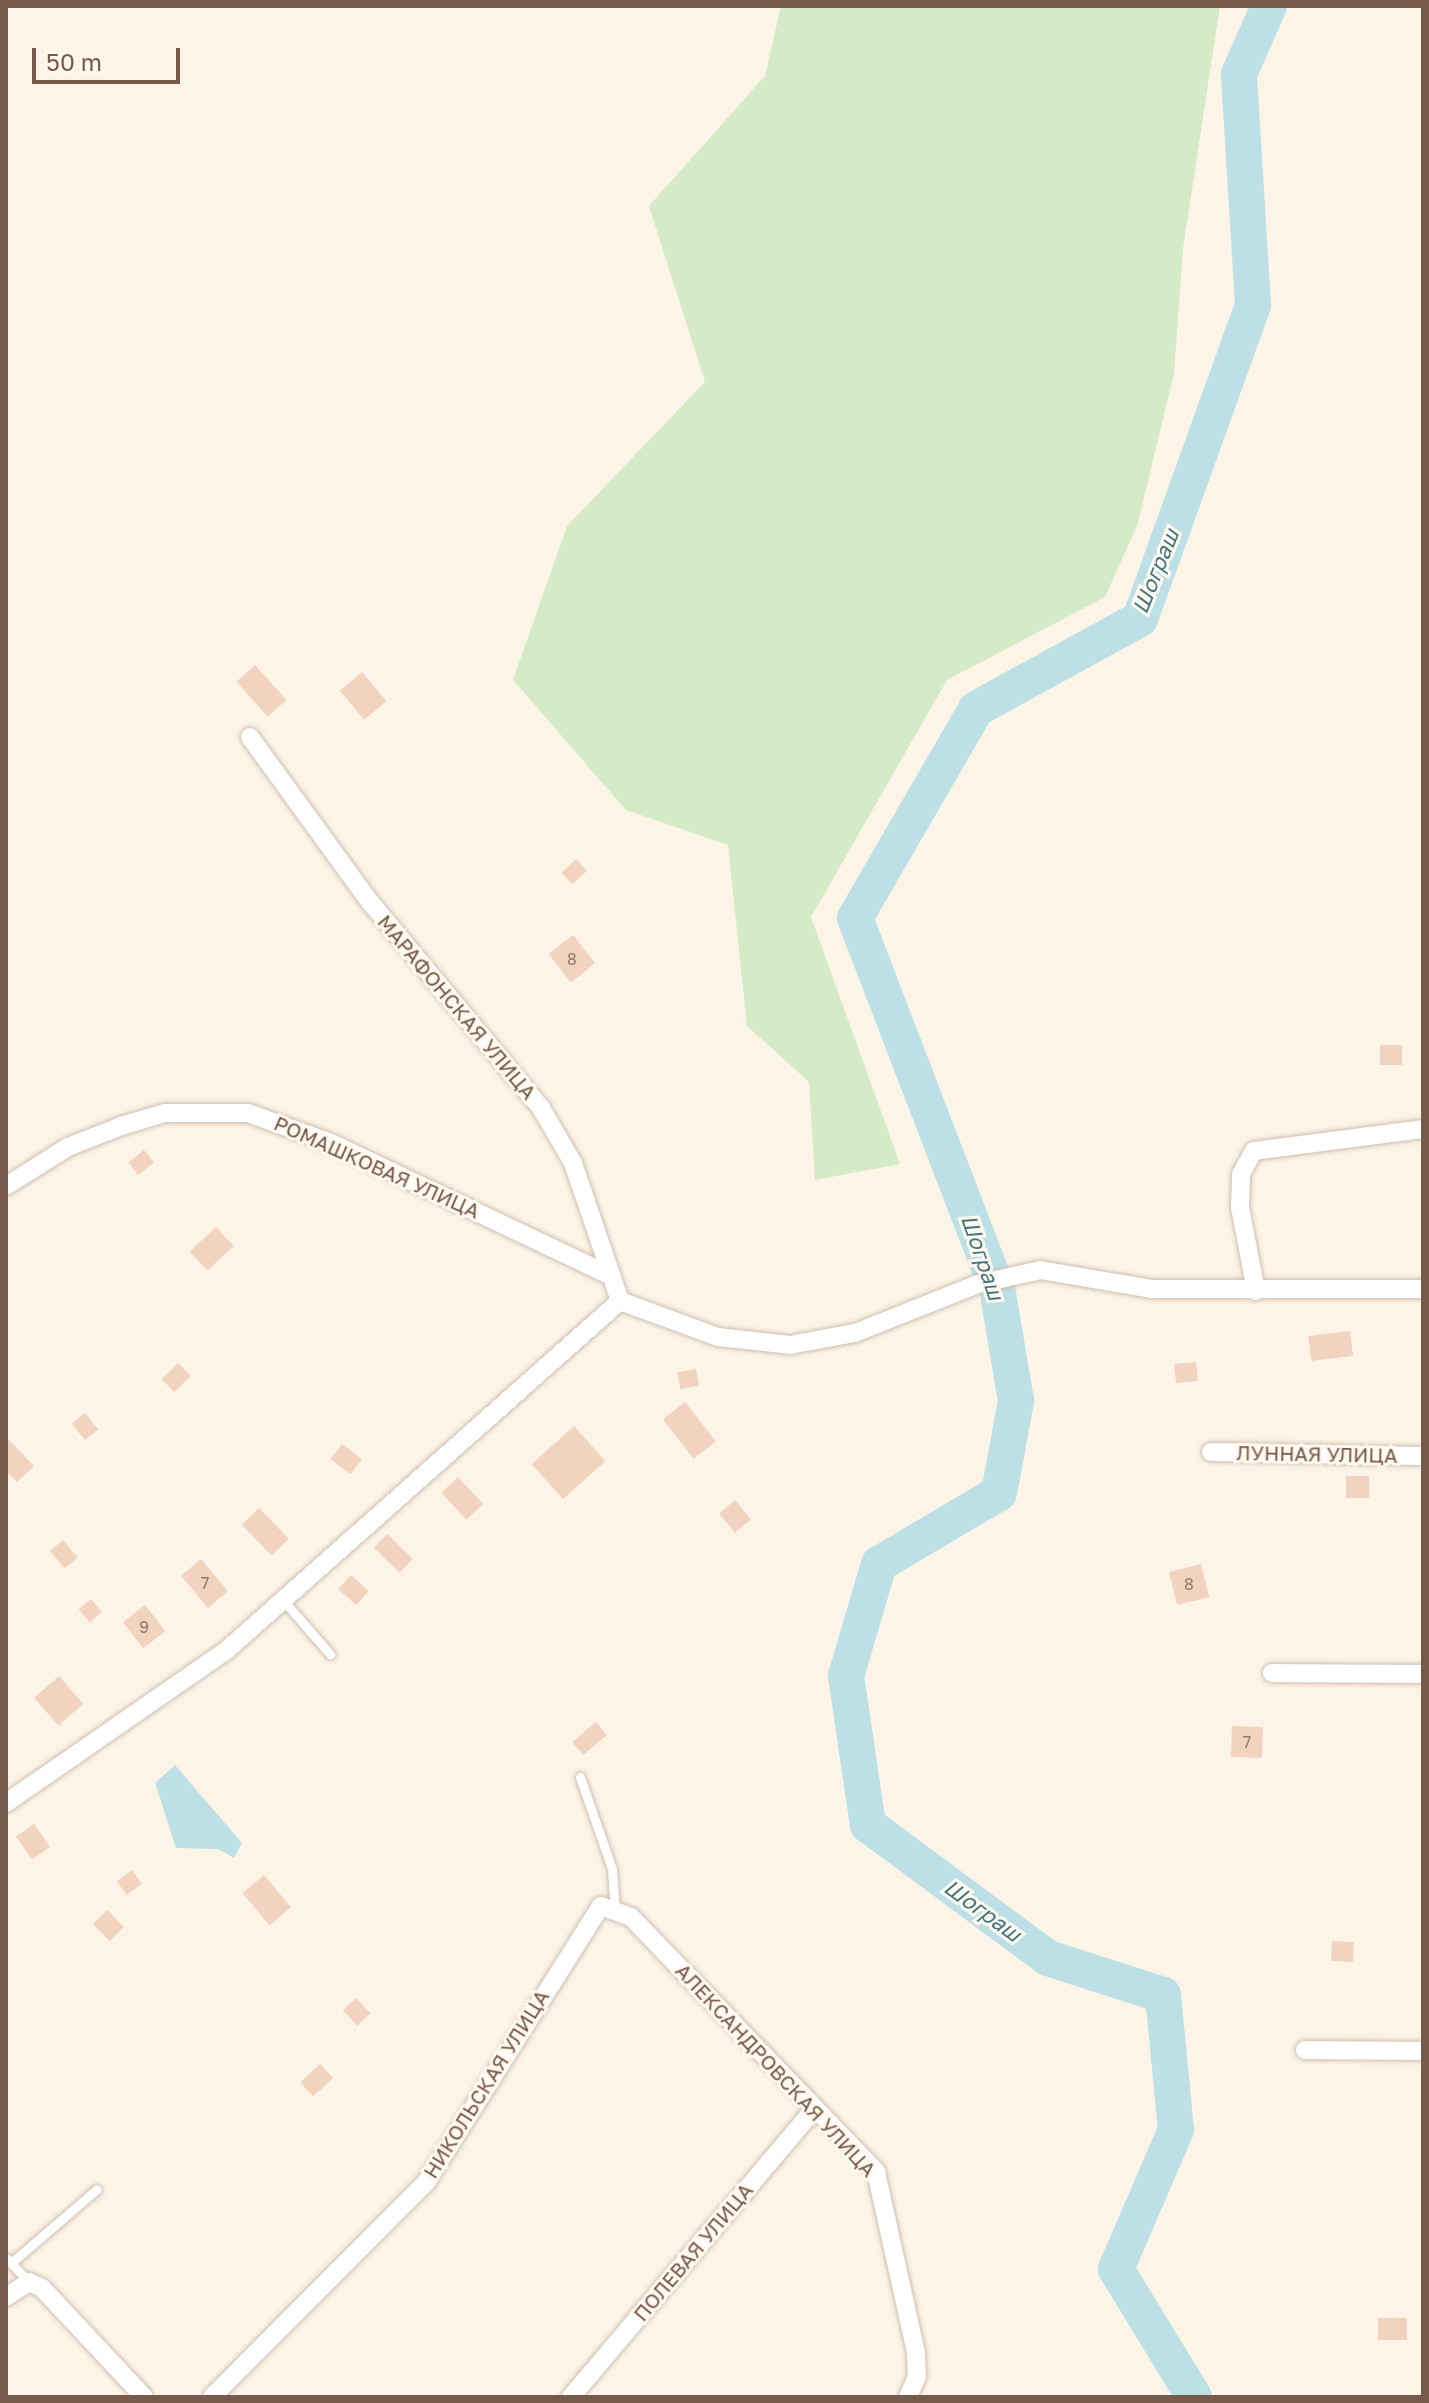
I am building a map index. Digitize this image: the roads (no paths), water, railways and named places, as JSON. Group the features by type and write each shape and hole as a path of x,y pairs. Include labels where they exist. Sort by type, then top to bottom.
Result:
{"street":[{"name":"МАРАФОНСКАЯ УЛИЦА","path":"250,737 380,914 541,1108 594,1214 609,1275 620,1301"},
{"name":"РОМАШКОВАЯ УЛИЦА","path":"6,1186 68,1147 121,1126 165,1113 248,1113 331,1143 609,1275"},
{"path":"1256,1291 1240,1207 1241,1174 1254,1151 1423,1129"},
{"path":"6,1803 228,1649 620,1301 718,1337 790,1345 855,1333 978,1284 1010,1274 1040,1270 1152,1289 1423,1289"},
{"name":"ЛУННАЯ УЛИЦА","path":"1211,1452 1423,1456"},
{"path":"1272,1673 1423,1674"},
{"name":"НИКОЛЬСКАЯ УЛИЦА","path":"212,2397 427,2181 592,1914 601,1906 615,1908"},
{"name":"АЛЕКСАНДРОВСКАЯ УЛИЦА","path":"615,1908 876,2172 884,2191 916,2352 917,2376 908,2397"},
{"path":"1305,2050 1423,2051"},
{"name":"ПОЛЕВАЯ УЛИЦА","path":"571,2397 815,2108"},
{"path":"6,2297 29,2282 144,2397"}],"lane":[{"path":"283,1600 330,1654"},
{"path":"580,1777 612,1869 615,1908"},
{"path":"29,2282 9,2261 97,2189"}],"water":[{"path":"175,1765 242,1843 234,1858 218,1849 176,1848 155,1783"}],"waterway":[{"name":"Шограш","path":"1194,2397 1116,2269 1176,2130 1163,1995 1048,1958 868,1825 846,1676 879,1564 999,1493 1016,1401 997,1288 855,918 976,709 1140,619 1253,305 1239,74 1269,6"}]}
